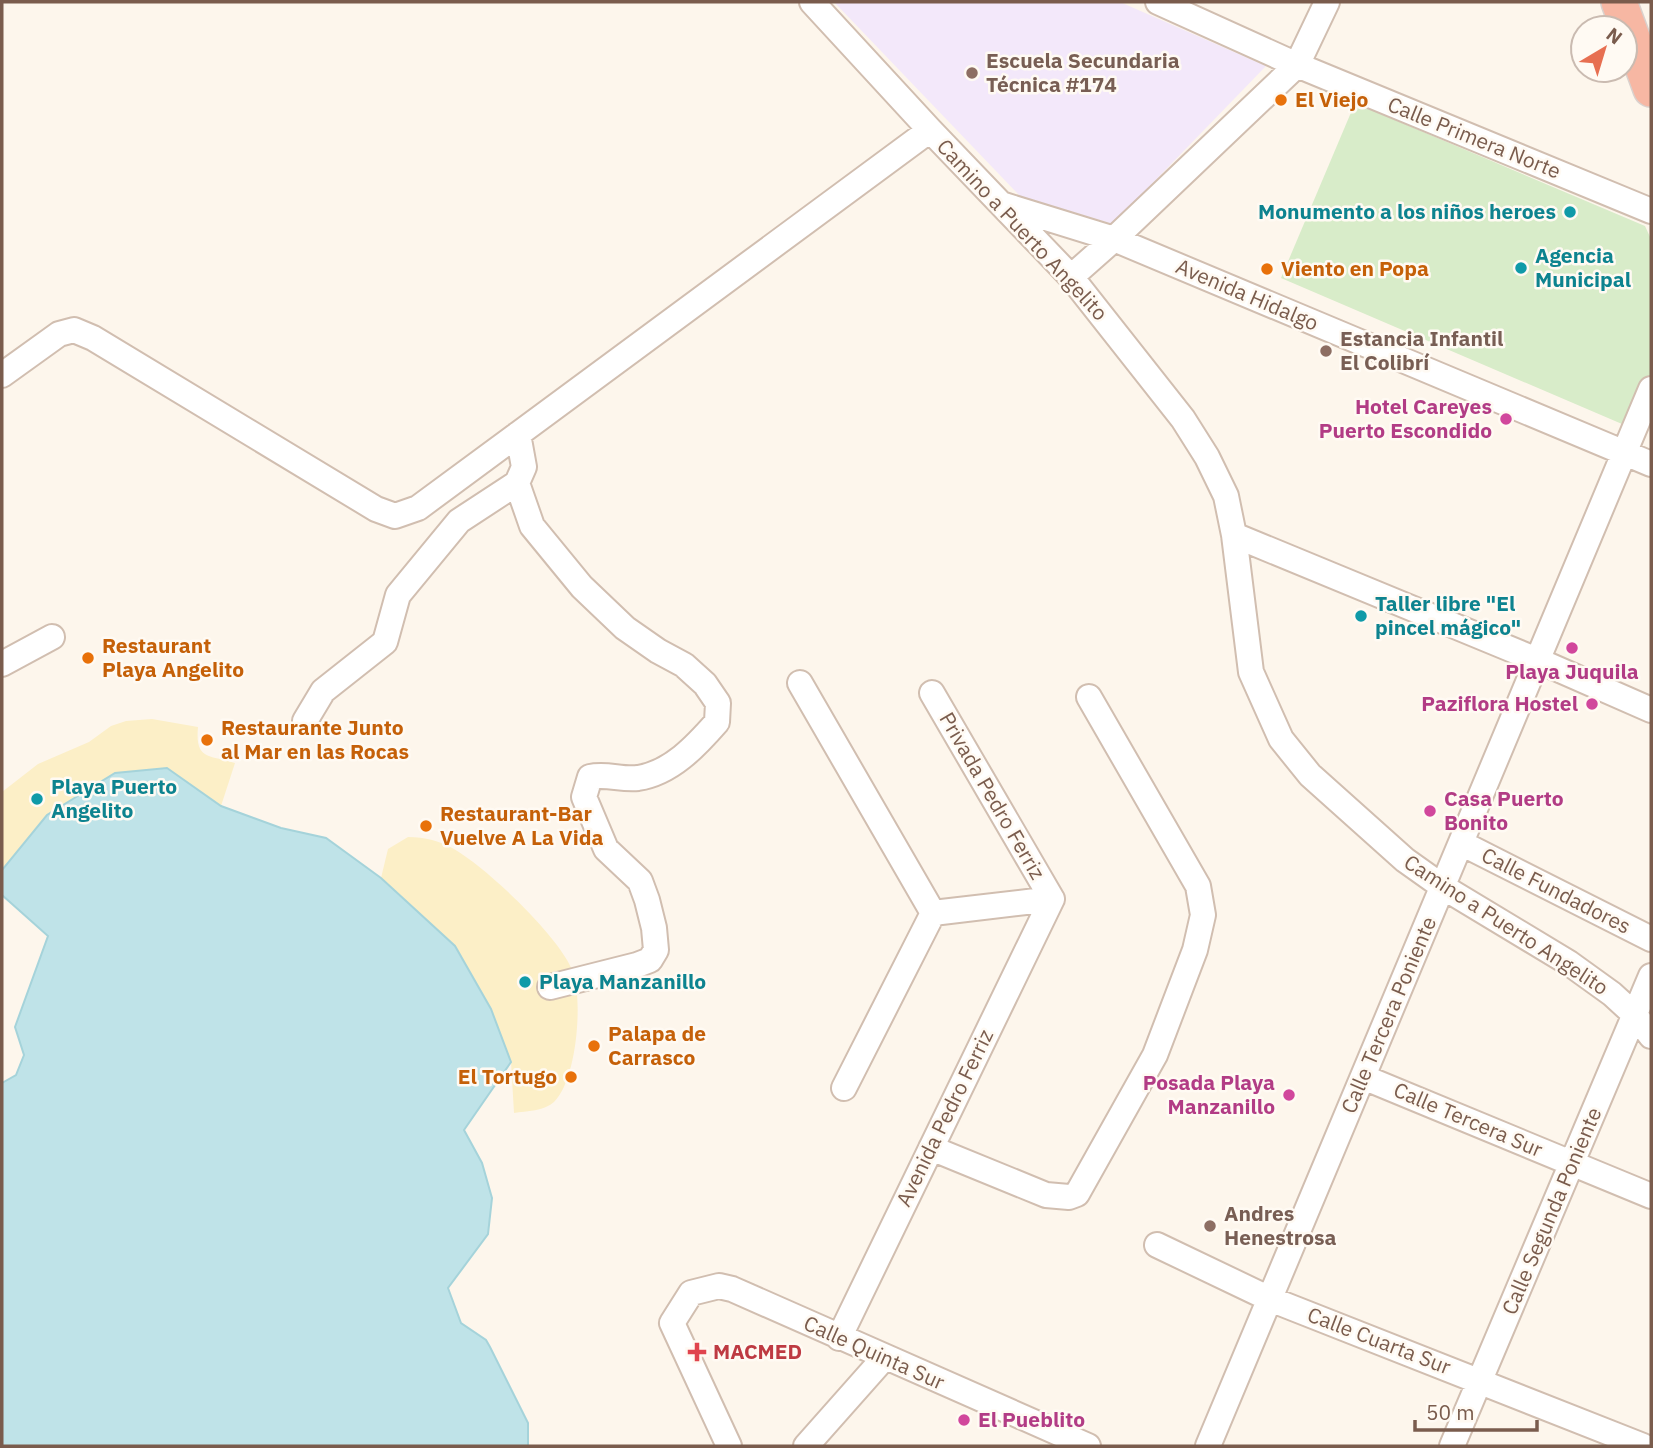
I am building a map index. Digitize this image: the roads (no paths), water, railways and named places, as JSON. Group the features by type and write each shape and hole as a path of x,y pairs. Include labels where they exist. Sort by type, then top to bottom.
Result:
{"highway":[{"path":"1619,2 1651,89"},
{"path":"1643,2 1651,24"}],"street":[{"name":"Camino a Puerto Angelito","path":"812,2 930,130 1071,276 1149,373 1195,438 1226,496 1234,535 1251,673 1280,740 1310,775 1405,860 1443,887 1569,963 1612,994 1635,1015 1651,1035"},
{"name":"Calle Primera Norte","path":"1157,2 1297,65 1651,211"},
{"path":"1071,276 1114,239 1297,65 1326,2"},
{"path":"2,375 59,334 74,330 93,338 376,509 395,516 418,508 930,130"},
{"name":"Avenida Hidalgo","path":"1000,203 1114,239 1651,464"},
{"name":"Calle Tercera Poniente","path":"1208,1446 1651,389"},
{"path":"305,721 323,691 385,642 398,595 459,521 517,483 524,467 518,434"},
{"path":"517,483 532,526 582,587 625,628 684,665 705,684 718,704 717,722 701,741 666,770 638,778 603,774 590,777 584,797 606,849 640,881 654,928 654,955 650,960 637,965 550,987"},
{"path":"1234,535 1651,710"},
{"path":"2,664 52,637"},
{"path":"800,683 933,913"},
{"name":"Privada Pedro Ferriz","path":"932,693 1052,899"},
{"path":"931,1148 1046,1195 1069,1198 1077,1194 1155,1055 1195,950 1203,915 1198,886 1089,696"},
{"name":"Calle Fundadores","path":"1461,843 1651,939"},
{"path":"933,913 1052,899"},
{"name":"Avenida Pedro Ferriz","path":"839,1338 1052,899"},
{"path":"844,1087 933,913"},
{"name":"Calle Segunda Poniente","path":"1452,1446 1651,976"},
{"name":"Calle Tercera Sur","path":"1363,1077 1651,1196"},
{"name":"Calle Cuarta Sur","path":"1157,1245 1270,1298 1643,1446"},
{"name":"Calle Quinta Sur","path":"729,1446 672,1323 691,1293 719,1286 732,1289 1088,1446"},
{"path":"806,1446 884,1357"}],"water":[{"path":"167,768 221,806 281,828 326,838 381,878 455,946 491,1009 511,1062 464,1130 482,1163 492,1198 488,1234 448,1288 461,1323 486,1340 490,1347 528,1423 528,1446 2,1446 2,1083 16,1075 24,1055 15,1027 48,936 2,895 2,870 47,815 115,773"}],"place":[{"name":"Escuela Secundaria Técnica #174","path":"972,73"},
{"name":"El Viejo","path":"1281,100"},
{"name":"Monumento a los niños heroes","path":"1570,212"},
{"name":"Agencia Municipal","path":"1521,268"},
{"name":"Viento en Popa","path":"1267,269"},
{"name":"Estancia Infantil El Colibrí","path":"1326,351"},
{"name":"Hotel Careyes Puerto Escondido","path":"1506,419"},
{"name":"Taller libre \"El pincel mágico\"","path":"1361,616"},
{"name":"Playa Juquila","path":"1572,648"},
{"name":"Restaurant Playa Angelito","path":"88,658"},
{"name":"Paziflora Hostel","path":"1592,704"},
{"name":"Restaurante Junto al Mar en las Rocas","path":"207,740"},
{"name":"Playa Puerto Angelito","path":"37,799"},
{"name":"Casa Puerto Bonito","path":"1430,811"},
{"name":"Restaurant-Bar Vuelve A La Vida","path":"426,826"},
{"name":"Playa Manzanillo","path":"525,982"},
{"name":"Palapa de Carrasco","path":"594,1046"},
{"name":"El Tortugo","path":"571,1077"},
{"name":"Posada Playa Manzanillo","path":"1289,1095"},
{"name":"Andres Henestrosa","path":"1210,1226"},
{"name":"MACMED","path":"697,1352"},
{"name":"El Pueblito","path":"964,1420"}]}
